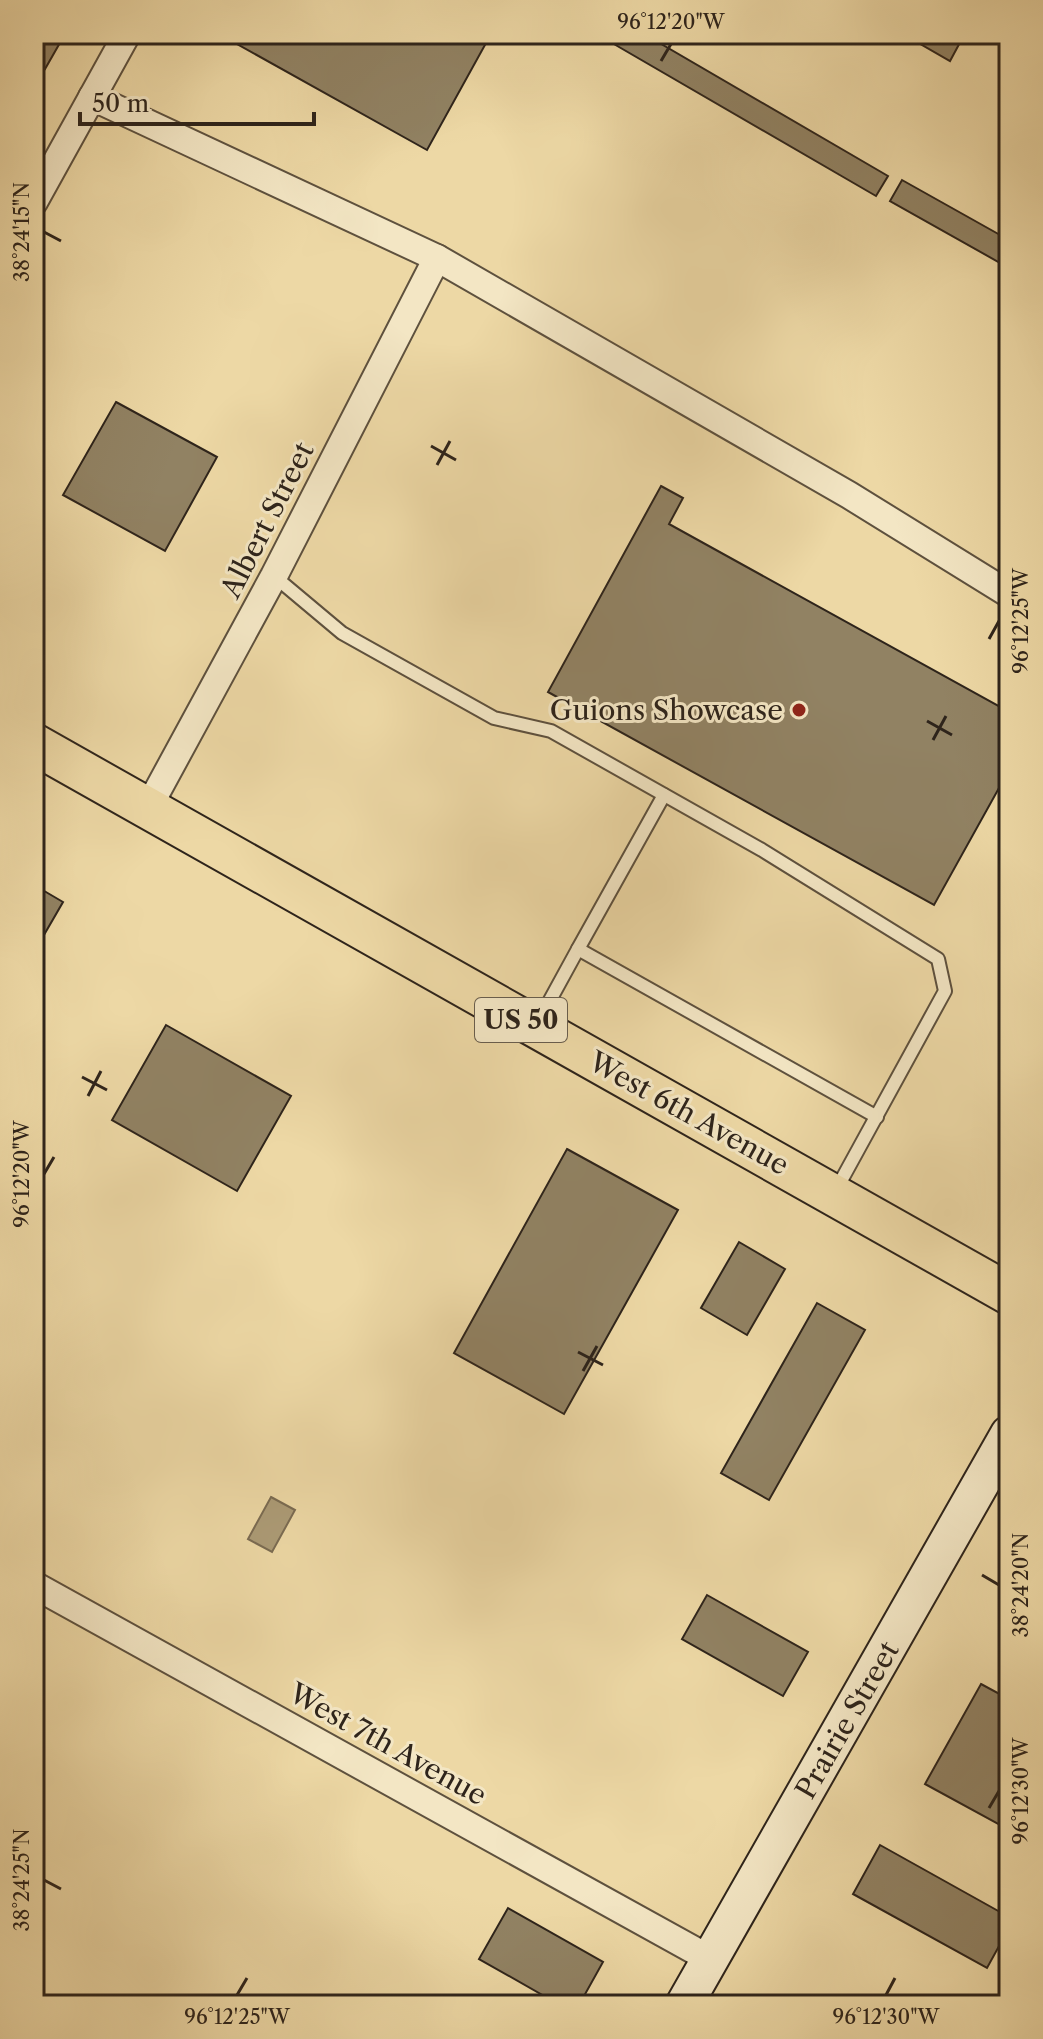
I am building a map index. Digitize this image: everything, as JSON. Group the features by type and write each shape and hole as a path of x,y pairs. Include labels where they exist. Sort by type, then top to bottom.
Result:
{"main road":[{"name":"West 6th Avenue","path":"34,744 534,1028 835,1193 1009,1294"}],"street":[{"path":"34,202 127,34"},
{"path":"92,97 437,258 849,495 1009,594"},
{"name":"Albert Street","path":"148,808 274,576 437,258"},
{"name":"Prairie Street","path":"684,2005 1009,1434"},
{"name":"West 7th Avenue","path":"34,1585 710,1959"}],"lane":[{"path":"274,576 342,633 494,718 551,731 762,850 938,959 945,991 835,1193"},
{"path":"534,1028 664,795"},
{"path":"578,949 877,1117"}],"shaded area":[{"path":"271,1497 295,1510 272,1552 248,1539"}],"building":[{"path":"34,34 65,34 45,69 34,62"},
{"path":"219,34 491,34 427,150"},
{"path":"611,34 644,34 888,176 876,196 607,40"},
{"path":"903,34 957,34 963,37 950,61"},
{"path":"902,180 1009,240 1009,268 890,201"},
{"path":"116,402 217,457 165,551 63,495"},
{"path":"661,486 683,498 669,524 1002,708 1009,697 1009,770 934,905 548,692"},
{"path":"34,885 63,902 37,947 34,946"},
{"path":"166,1025 291,1096 237,1191 112,1120"},
{"path":"567,1149 678,1210 564,1414 454,1353"},
{"path":"739,1242 785,1269 747,1335 701,1308"},
{"path":"817,1303 865,1330 769,1500 721,1473"},
{"path":"707,1595 808,1652 783,1696 682,1639"},
{"path":"981,1684 1009,1699 1009,1808 1000,1825 925,1784"},
{"path":"880,1845 1009,1917 1009,1928 987,1968 853,1894"},
{"path":"508,1908 603,1962 579,2005 560,2005 479,1959"}],"place":[{"name":"Guions Showcase","path":"799,710"}]}
